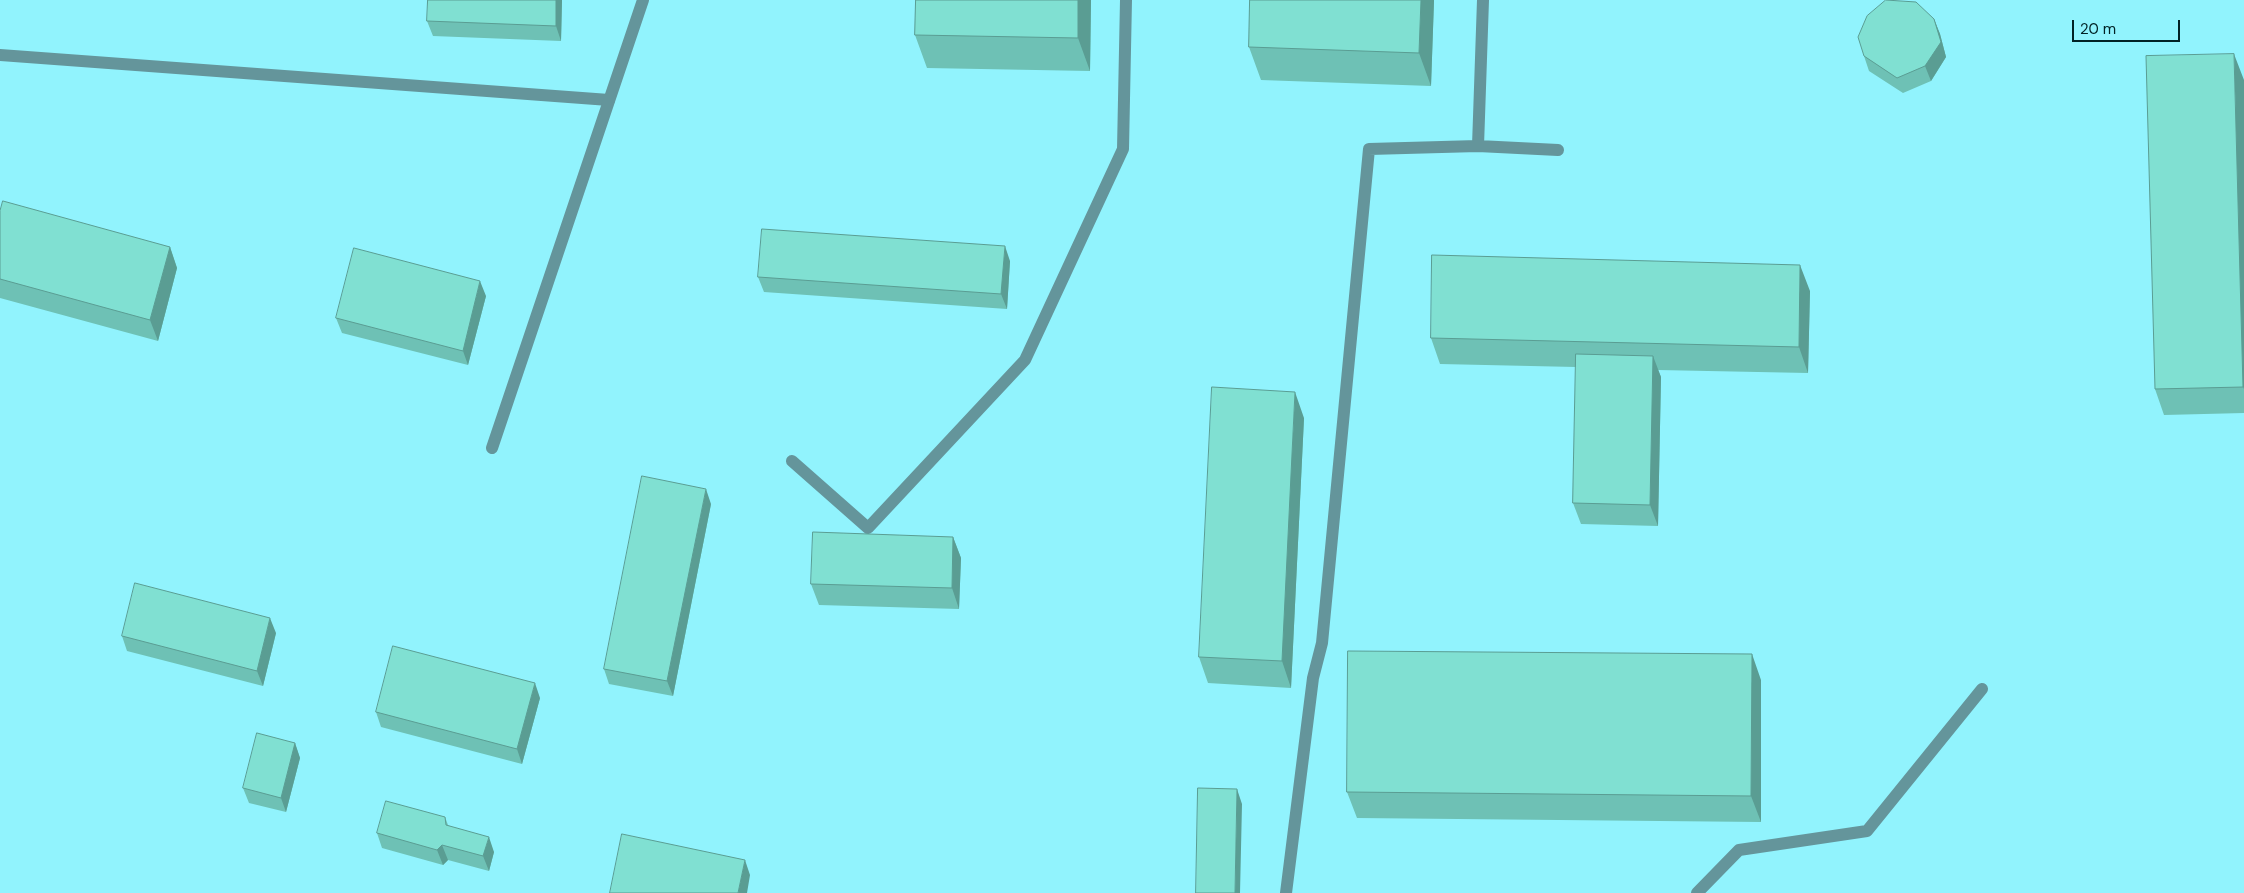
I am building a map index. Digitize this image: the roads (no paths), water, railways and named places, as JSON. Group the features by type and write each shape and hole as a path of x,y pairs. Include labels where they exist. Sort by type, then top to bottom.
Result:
{"street":[{"path":"492,448 643,0"},
{"path":"792,461 868,528 1025,360 1123,149 1126,0"},
{"path":"1478,146 1483,0"},
{"path":"0,55 609,100"},
{"path":"1286,893 1312,678 1322,642 1369,149 1478,146 1558,150"},
{"path":"1697,893 1739,850 1867,831 1982,689"}]}
